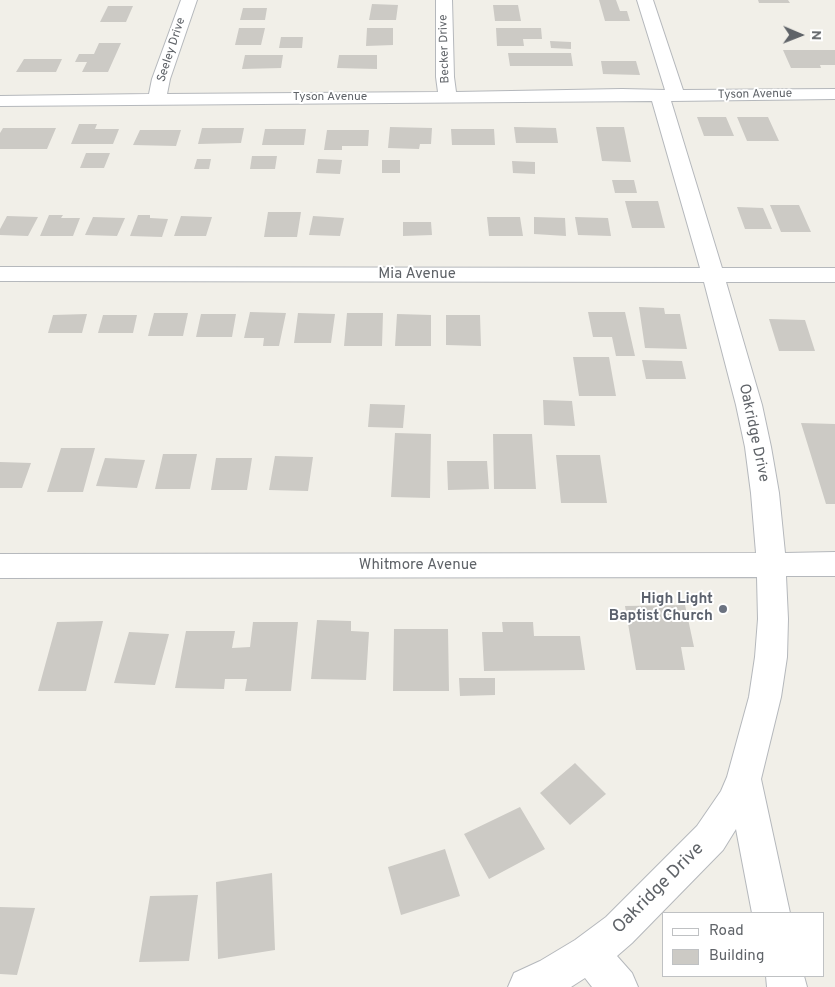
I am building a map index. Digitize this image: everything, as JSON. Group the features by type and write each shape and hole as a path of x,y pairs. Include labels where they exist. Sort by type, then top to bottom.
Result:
{"street":[{"name":"Seeley Drive","path":"157,100 161,79 189,0"},
{"name":"Becker Drive","path":"444,0 445,77 448,98"},
{"name":"Oakridge Drive","path":"528,987 554,975 588,954 620,930 710,838 734,803 744,779 765,697 771,657 773,619 771,564 765,493 758,447 749,405 667,96 669,71 645,0"},
{"name":"Tyson Avenue","path":"0,100 448,98 622,94 667,96 835,94"},
{"name":"Mia Avenue","path":"0,274 835,275"},
{"name":"Whitmore Avenue","path":"0,566 835,564"},
{"name":"Oakridge Drive","path":"744,779 771,912"},
{"path":"588,954 618,987"}],"building":[{"path":"599,0 616,0 620,11 627,11 630,21 605,21"},
{"path":"758,0 788,0 790,3 759,3"},
{"path":"372,4 398,5 396,20 369,20"},
{"path":"493,5 518,5 521,21 495,21"},
{"path":"108,6 133,6 126,22 100,22"},
{"path":"243,8 267,8 265,20 240,20"},
{"path":"239,28 265,28 261,45 235,45"},
{"path":"367,28 393,28 393,45 366,46"},
{"path":"496,28 541,28 542,39 523,39 524,46 497,46"},
{"path":"281,37 303,37 302,48 279,48"},
{"path":"550,41 571,42 571,49 551,48"},
{"path":"99,43 121,43 108,72 82,72 87,62 75,62 79,54 94,54"},
{"path":"783,50 835,50 835,65 820,65 821,68 791,68"},
{"path":"508,53 571,53 573,66 510,66"},
{"path":"245,55 283,55 281,68 242,69"},
{"path":"339,55 377,55 377,69 337,68"},
{"path":"24,59 62,59 56,72 16,72"},
{"path":"601,61 636,61 640,75 603,74"},
{"path":"697,117 726,117 734,136 704,136"},
{"path":"737,117 768,117 779,141 747,141"},
{"path":"79,124 97,124 95,129 119,129 113,144 71,144"},
{"path":"390,127 432,128 431,144 420,144 419,149 388,148"},
{"path":"514,127 556,128 558,143 516,143"},
{"path":"596,127 624,127 631,162 602,161"},
{"path":"3,128 56,128 47,149 0,149 0,133"},
{"path":"202,128 244,128 241,143 198,144"},
{"path":"265,129 306,129 304,145 262,145"},
{"path":"451,129 494,129 495,145 452,145"},
{"path":"140,130 181,130 176,146 133,145"},
{"path":"327,130 369,130 368,146 342,146 342,150 324,150"},
{"path":"86,153 110,153 104,168 80,168"},
{"path":"252,156 277,156 275,169 250,169"},
{"path":"197,159 211,159 209,169 194,169"},
{"path":"318,159 342,160 340,174 316,173"},
{"path":"382,160 400,160 400,173 382,173"},
{"path":"512,161 535,162 535,174 513,173"},
{"path":"612,180 634,180 637,193 615,193"},
{"path":"625,201 658,201 665,228 632,228"},
{"path":"770,205 799,205 811,232 781,232"},
{"path":"737,207 763,208 772,229 745,229"},
{"path":"268,212 301,212 297,237 264,237"},
{"path":"49,215 63,215 61,218 80,218 73,236 40,236"},
{"path":"138,215 150,215 150,218 168,219 162,237 130,236"},
{"path":"7,216 38,217 28,236 0,235 0,229"},
{"path":"181,216 212,217 206,236 174,236"},
{"path":"313,216 344,218 340,236 309,235"},
{"path":"93,217 125,218 117,236 85,235"},
{"path":"487,217 520,217 523,236 489,236"},
{"path":"534,217 565,218 566,236 534,234"},
{"path":"575,217 608,218 611,236 578,235"},
{"path":"403,222 431,222 432,235 403,236"},
{"path":"639,307 664,308 665,314 680,314 687,349 645,348"},
{"path":"250,312 286,313 279,346 263,346 264,338 244,338"},
{"path":"588,312 625,312 635,356 616,356 612,337 593,337"},
{"path":"154,313 188,313 183,336 148,336"},
{"path":"298,313 335,314 331,343 294,343"},
{"path":"347,313 383,313 382,346 344,346"},
{"path":"87,314 82,333 48,333 53,315"},
{"path":"201,314 236,314 232,337 196,337"},
{"path":"397,314 431,315 431,346 395,346"},
{"path":"103,315 137,315 133,333 98,333"},
{"path":"446,315 480,315 481,346 446,345"},
{"path":"769,319 805,320 815,351 779,351"},
{"path":"573,357 609,357 616,396 579,396"},
{"path":"642,360 682,361 686,379 646,379"},
{"path":"543,400 572,401 575,426 544,425"},
{"path":"370,404 405,405 403,428 368,427"},
{"path":"801,423 835,424 835,504 826,504"},
{"path":"395,433 431,434 430,498 391,497"},
{"path":"493,434 532,434 536,489 494,489"},
{"path":"61,448 95,448 83,492 47,492"},
{"path":"163,454 197,454 190,489 155,489"},
{"path":"556,455 600,455 607,503 561,503"},
{"path":"275,456 313,457 308,491 269,490"},
{"path":"105,458 145,460 137,488 96,486"},
{"path":"216,458 252,458 247,490 211,490"},
{"path":"447,461 487,461 489,489 448,490"},
{"path":"0,462 31,463 22,488 0,488"},
{"path":"685,605 694,647 681,647 685,670 636,670 625,606"},
{"path":"317,620 351,621 351,631 369,632 366,680 311,679"},
{"path":"103,621 86,691 38,691 57,622"},
{"path":"253,622 298,622 291,691 245,691 247,679 225,679 224,689 175,688 186,631 235,631 232,648 250,647"},
{"path":"502,622 533,622 534,636 580,636 585,670 484,671 482,632 503,632"},
{"path":"394,629 448,629 449,691 393,691"},
{"path":"129,632 169,634 155,685 114,683"},
{"path":"459,678 495,678 495,695 460,696"},
{"path":"575,763 606,794 570,825 540,793"},
{"path":"520,807 545,849 489,879 464,834"},
{"path":"445,849 460,896 401,915 388,867"},
{"path":"272,873 275,950 218,959 216,882"},
{"path":"198,895 189,961 139,962 150,896"},
{"path":"0,907 35,908 17,975 0,974"}],"place":[{"name":"High Light Baptist Church","path":"723,609"}]}
